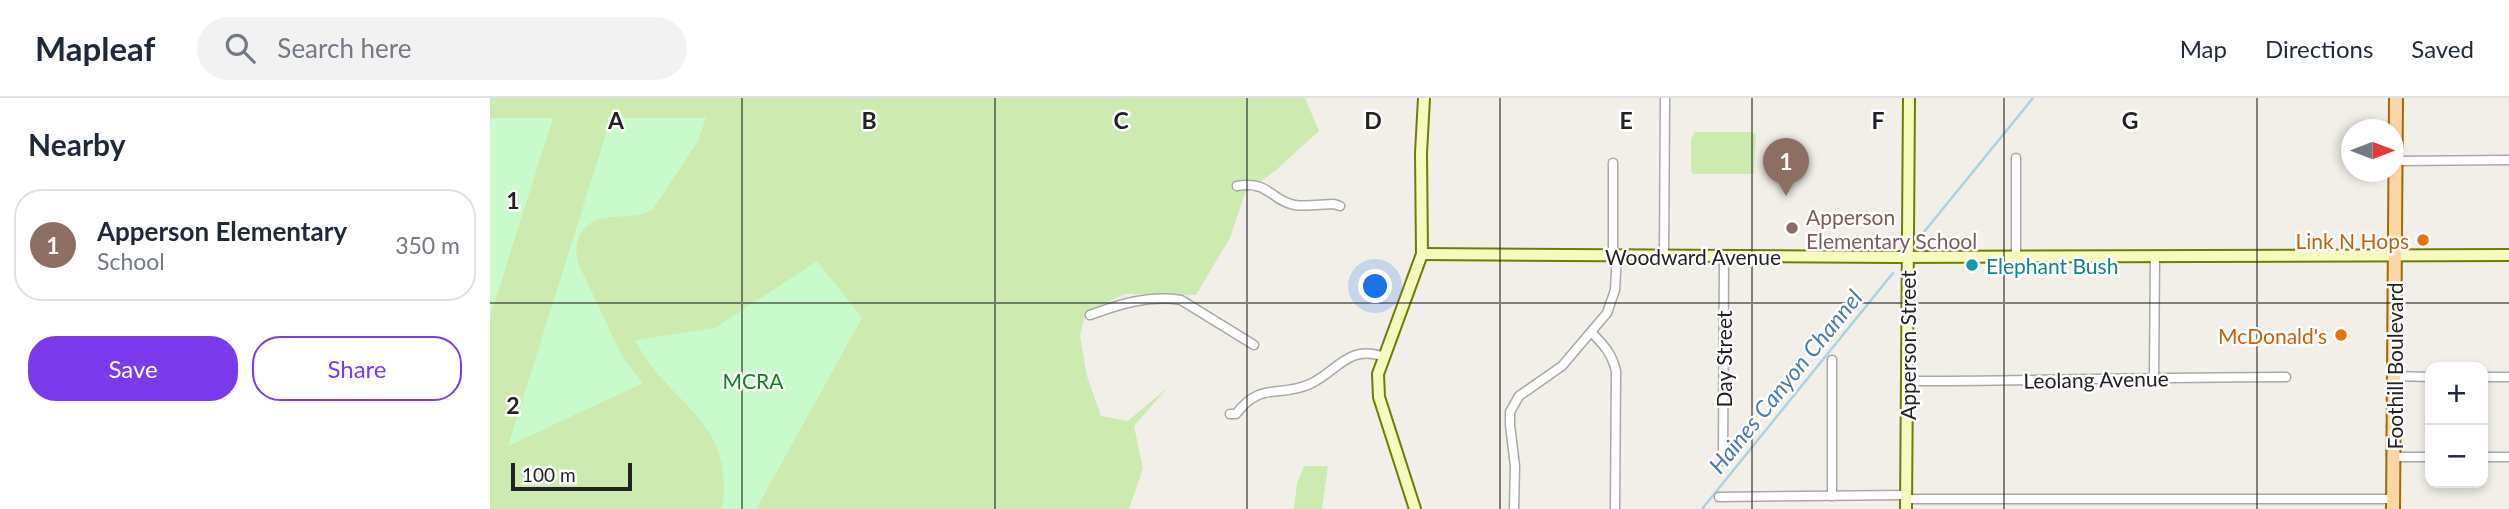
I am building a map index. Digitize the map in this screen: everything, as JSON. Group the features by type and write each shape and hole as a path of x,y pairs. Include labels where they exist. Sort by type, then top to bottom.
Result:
{"main road":[{"name":"Foothill Boulevard","path":"2396,98 2396,119"},
{"name":"Foothill Boulevard","path":"2393,504 2396,182"}],"street":[{"path":"1415,509 1379,397 1378,377 1422,254 1424,98"},
{"path":"1664,256 1665,98"},
{"name":"Apperson Street","path":"1906,501 1909,98"},
{"path":"2016,158 2016,256"},
{"path":"2404,161 2509,160"},
{"path":"1514,509 1516,466 1510,425 1513,405 1521,393 1562,366 1592,333 1607,313 1613,299 1617,277 1614,163"},
{"path":"1237,186 1255,185 1293,204 1340,206"},
{"name":"Woodward Avenue","path":"1422,254 1908,257 2509,255"},
{"name":"Day Street","path":"1723,461 1724,256"},
{"path":"2154,377 2155,256"},
{"path":"1090,315 1143,299 1181,300 1254,345"},
{"path":"1592,333 1605,346 1616,371 1615,509"},
{"path":"1230,414 1236,414 1243,403 1256,395 1310,384 1342,360 1373,353 1384,357"},
{"path":"1832,360 1832,496"},
{"path":"2394,376 2425,377"},
{"name":"Leolang Avenue","path":"1907,381 2286,377"},
{"path":"2488,377 2509,377"},
{"path":"2393,457 2425,457"},
{"path":"2488,457 2509,457"},
{"path":"1719,497 1832,496 1906,501 2393,504"}],"green space":[{"path":"490,98 1305,98 1319,131 1275,171 1245,193 1230,238 1196,295 1125,294 1086,312 1080,336 1087,376 1101,416 1128,421 1168,387 1134,426 1143,469 1129,509 490,509"},
{"path":"490,118 553,118 490,317"},
{"path":"611,118 706,118 698,141 653,209 593,222 585,228 577,244 579,265 623,358 643,383 508,446"},
{"path":"1695,132 1752,132 1756,135 1754,174 1693,174 1691,139"},
{"name":"MCRA","path":"817,261 862,318 756,509 722,509 724,478 719,453 709,432 664,381 635,340 715,328"},
{"path":"1304,466 1328,466 1322,509 1294,509 1297,483"}],"waterway":[{"name":"Haines Canyon Channel","path":"1924,232 2033,98"},
{"name":"Haines Canyon Channel","path":"1702,509 1893,273"}],"place":[{"name":"Apperson Elementary","path":"1786,196"},
{"name":"Apperson Elementary School","path":"1792,228"},
{"name":"Link N Hops","path":"2423,240"},
{"name":"Elephant Bush","path":"1972,265"},
{"name":"McDonald's","path":"2341,335"}]}
